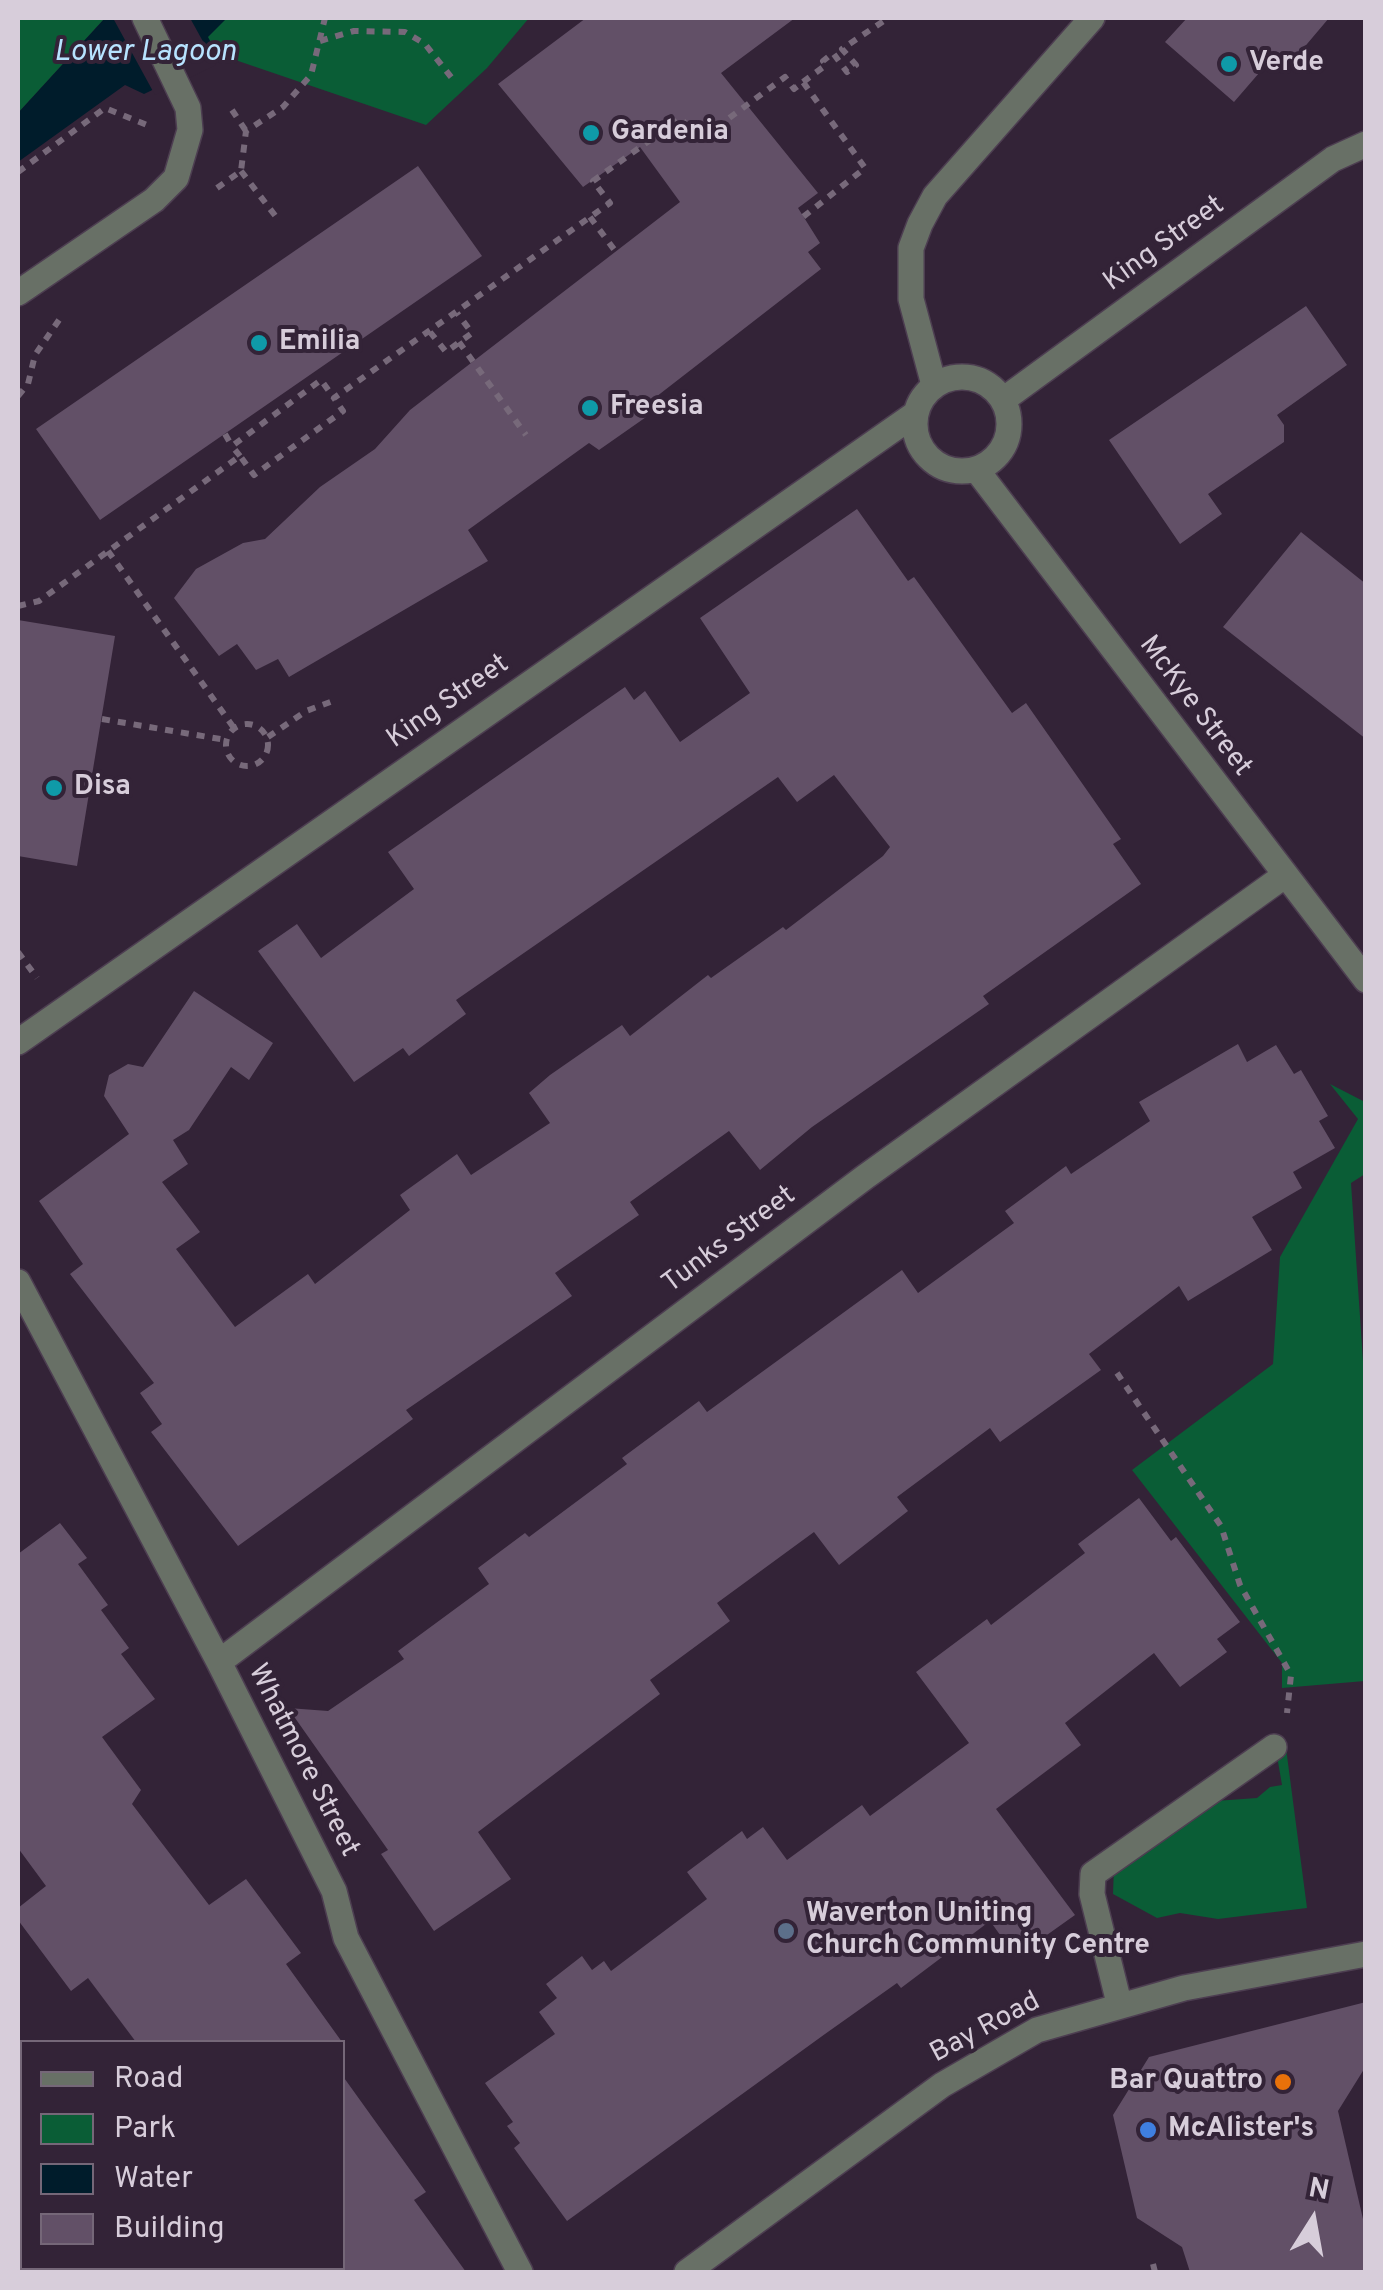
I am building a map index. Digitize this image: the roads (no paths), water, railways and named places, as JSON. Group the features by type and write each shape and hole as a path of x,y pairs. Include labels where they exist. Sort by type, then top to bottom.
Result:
{"street":[{"path":"18,293 154,200 176,178 190,130 182,89 145,18"},
{"path":"934,384 911,299 912,248 920,224 935,196 1092,18"},
{"name":"King Street","path":"1003,400 1333,159 1366,144"},
{"path":"964,376 980,380 1003,400 1008,413 1006,441 999,453 976,468 944,468 929,458 914,430 915,414 934,384 964,376"},
{"name":"King Street","path":"18,1042 915,414"},
{"name":"McKye Street","path":"976,468 1366,980"},
{"name":"Tunks Street","path":"219,1662 865,1177 1284,876"},
{"name":"Whatmore Street","path":"18,1282 219,1662 334,1891 346,1938 520,2272"},
{"path":"1119,2004 1092,1894 1094,1874 1274,1747"},
{"name":"Bay Road","path":"687,2272 984,2058 1037,2030 1119,2004 1257,1972 1366,1954"}],"water":[{"name":"Lower Lagoon","path":"105,18 227,18 208,37 219,58 144,94 125,85 18,162 18,113"}],"place":[{"name":"Verde","path":"1229,64"},
{"name":"Gardenia","path":"591,133"},
{"name":"Emilia","path":"259,343"},
{"name":"Freesia","path":"590,408"},
{"name":"Disa","path":"54,788"},
{"name":"Waverton Uniting Church Community Centre","path":"786,1931"},
{"name":"Bar Quattro","path":"1283,2082"},
{"name":"McAlister's","path":"1148,2130"}]}
